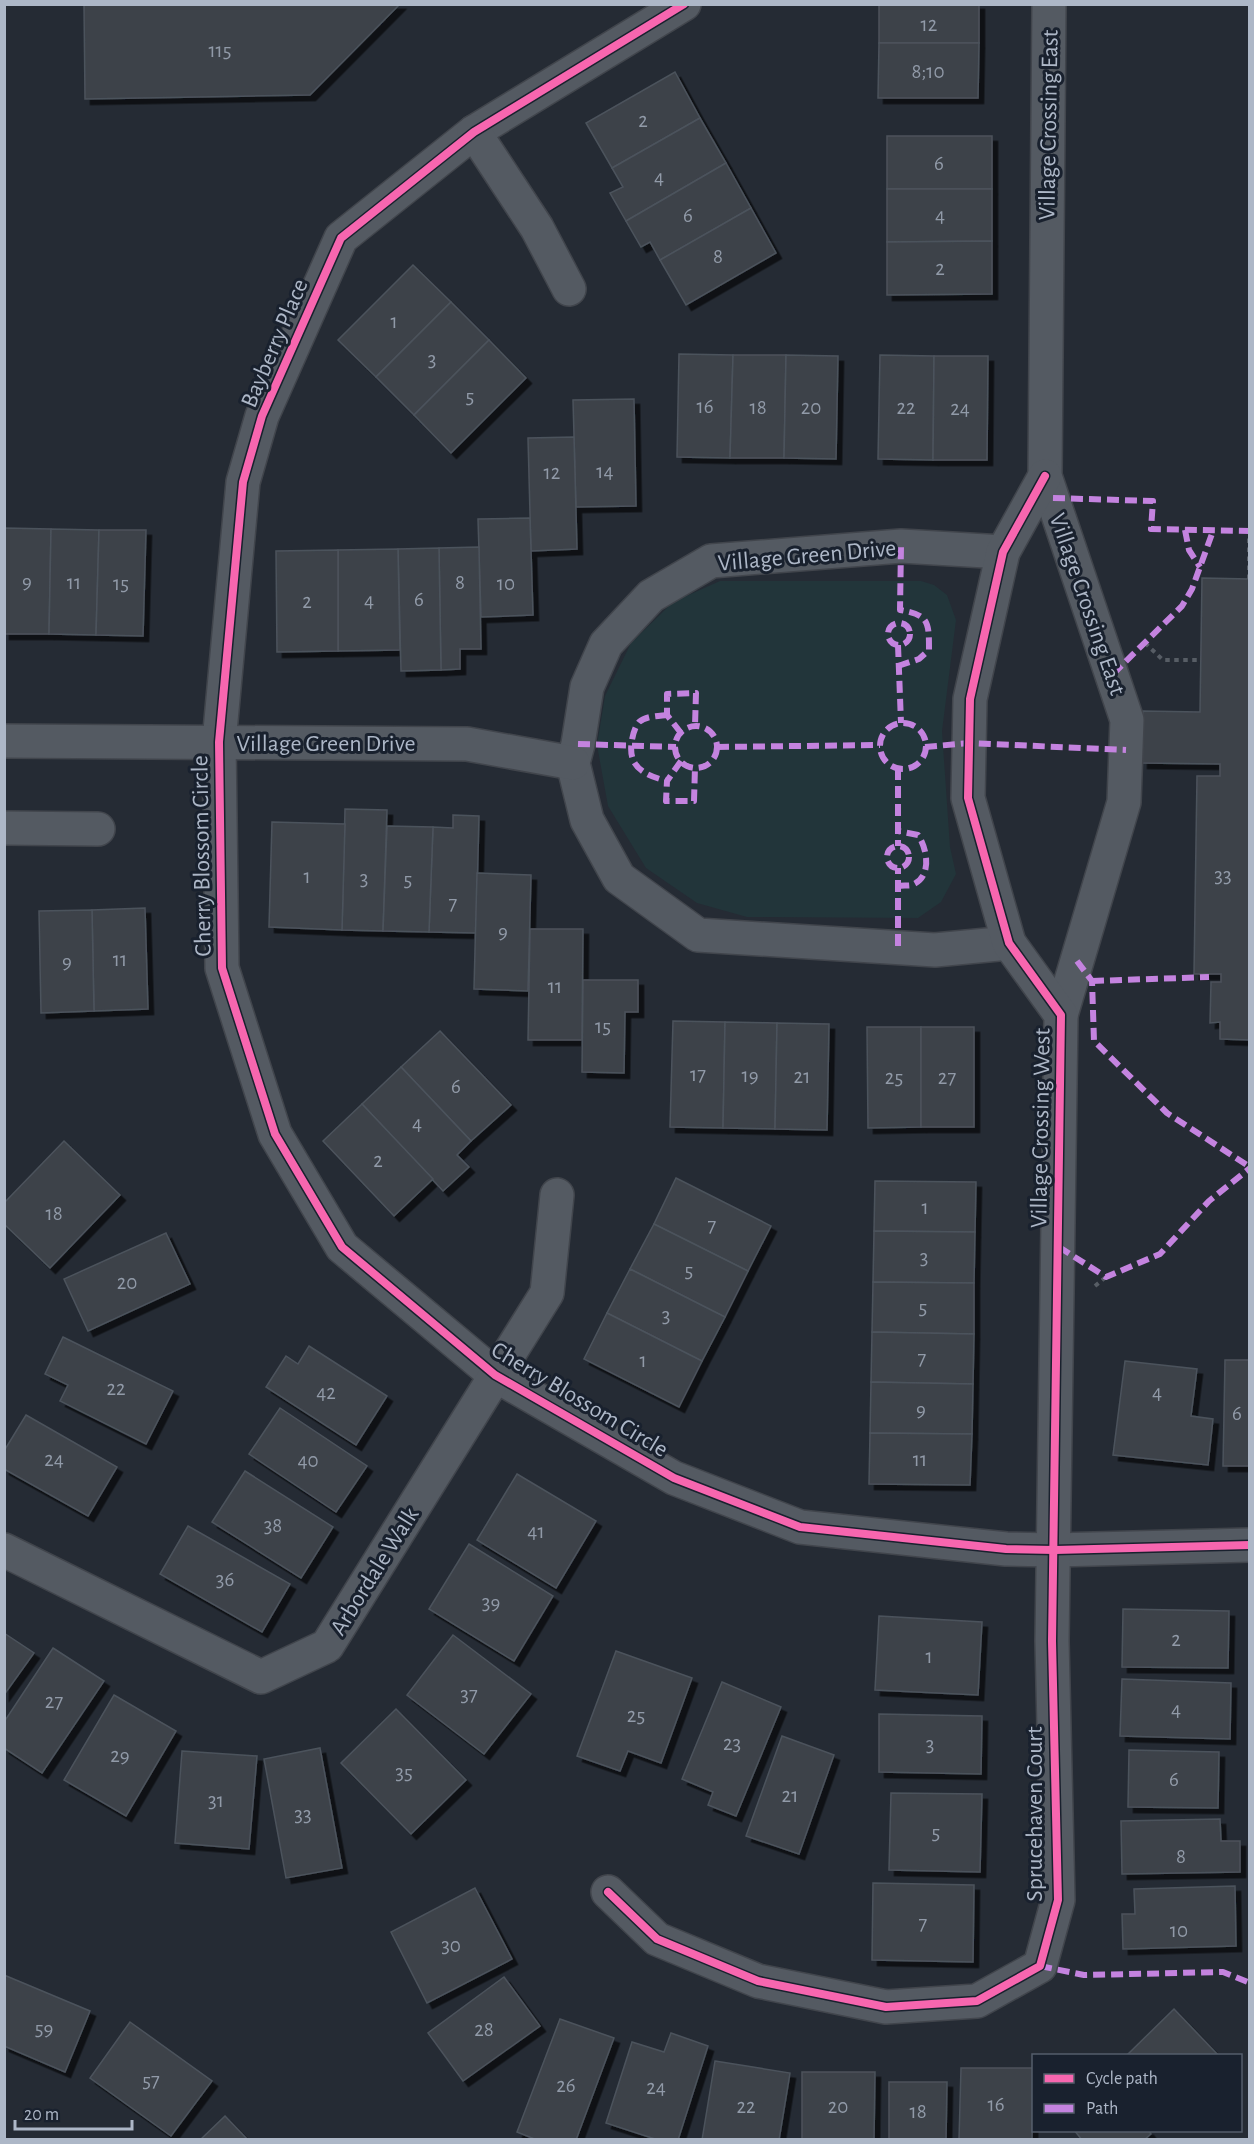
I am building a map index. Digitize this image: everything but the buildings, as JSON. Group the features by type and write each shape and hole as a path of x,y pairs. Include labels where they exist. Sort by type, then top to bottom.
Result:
{"street":[{"path":"569,289 537,228 474,132 684,4"},
{"name":"Village Crossing East","path":"1049,4 1045,476 1127,720 1124,802 1061,1015"},
{"name":"Bayberry Place","path":"219,742 243,482 262,416 340,238 474,132"},
{"path":"1003,552 1045,476"},
{"name":"Village Green Drive","path":"1003,552 901,546 711,561 651,596 606,644 587,687 573,763 587,820 619,878 698,934 935,950 1009,943"},
{"name":"Village Crossing West","path":"1003,552 970,699 968,798 1009,943 1061,1015 1055,1550"},
{"name":"Village Green Drive","path":"4,741 467,744 573,763"},
{"name":"Cherry Blossom Circle","path":"219,742 222,968 275,1134 342,1247 495,1375 674,1478 800,1527 1006,1549 1055,1550 1250,1545"},
{"path":"4,828 98,829"},
{"path":"495,1375 547,1293 557,1195"},
{"name":"Arbordale Walk","path":"4,1550 261,1677 327,1646 495,1375"},
{"name":"Sprucehaven Court","path":"608,1892 657,1939 667,1944 758,1981 886,2007 977,2001 1040,1966 1058,1900 1052,1641 1055,1550"}],"path":[{"path":"1249,531 1249,579"},
{"path":"1145,643 1163,660 1200,660"}],"green space":[{"path":"720,581 921,581 934,585 947,595 956,620 942,731 950,847 956,874 941,902 918,918 747,917 697,903 646,868 608,806 597,745 605,696 631,643 673,602"}],"marked path":[{"path":"1053,498 1153,501 1151,529 1250,531"},
{"path":"1185,530 1189,550 1200,567"},
{"path":"1113,674 1182,606 1192,589 1213,531"},
{"path":"898,666 919,659 929,650 929,633 925,621 917,614 900,610 901,546"},
{"path":"899,623 907,626 910,634 907,642 899,645 891,642 888,634 891,626 899,623"},
{"path":"898,645 901,723"},
{"path":"681,733 667,715 667,694 696,693 695,726"},
{"path":"667,715 649,717 639,722 631,749 635,763 644,773 667,781"},
{"path":"903,723 919,730 926,746 919,762 903,769 887,762 880,746 887,730 903,723"},
{"path":"696,726 711,732 717,747 711,762 696,768 681,762 675,747 681,732 696,726"},
{"path":"925,747 969,743 1126,750"},
{"path":"578,744 676,747"},
{"path":"717,747 880,745"},
{"path":"681,761 667,781 666,801 694,801 695,767"},
{"path":"898,768 898,846"},
{"path":"897,886 912,885 919,881 926,869 926,854 918,835 898,831"},
{"path":"898,846 906,849 909,857 906,865 898,868 890,865 887,857 890,849 898,846"},
{"path":"898,868 898,946"},
{"path":"1077,961 1092,981 1094,1041 1167,1113 1250,1167"},
{"path":"1092,981 1209,977"},
{"path":"1059,1247 1106,1277 1160,1254 1209,1201 1250,1168"},
{"path":"1040,1966 1084,1975 1223,1972 1250,1983"}],"cycle path":[{"path":"684,4 474,132 341,238 262,416 243,482 219,742 222,968 275,1134 342,1247 495,1375 674,1478 800,1527 1006,1549 1055,1550 1250,1545"},
{"path":"608,1892 657,1939 758,1981 886,2007 977,2001 1040,1966 1058,1900 1052,1641 1061,1015 1009,943 968,798 970,699 1003,552 1045,476"}]}
